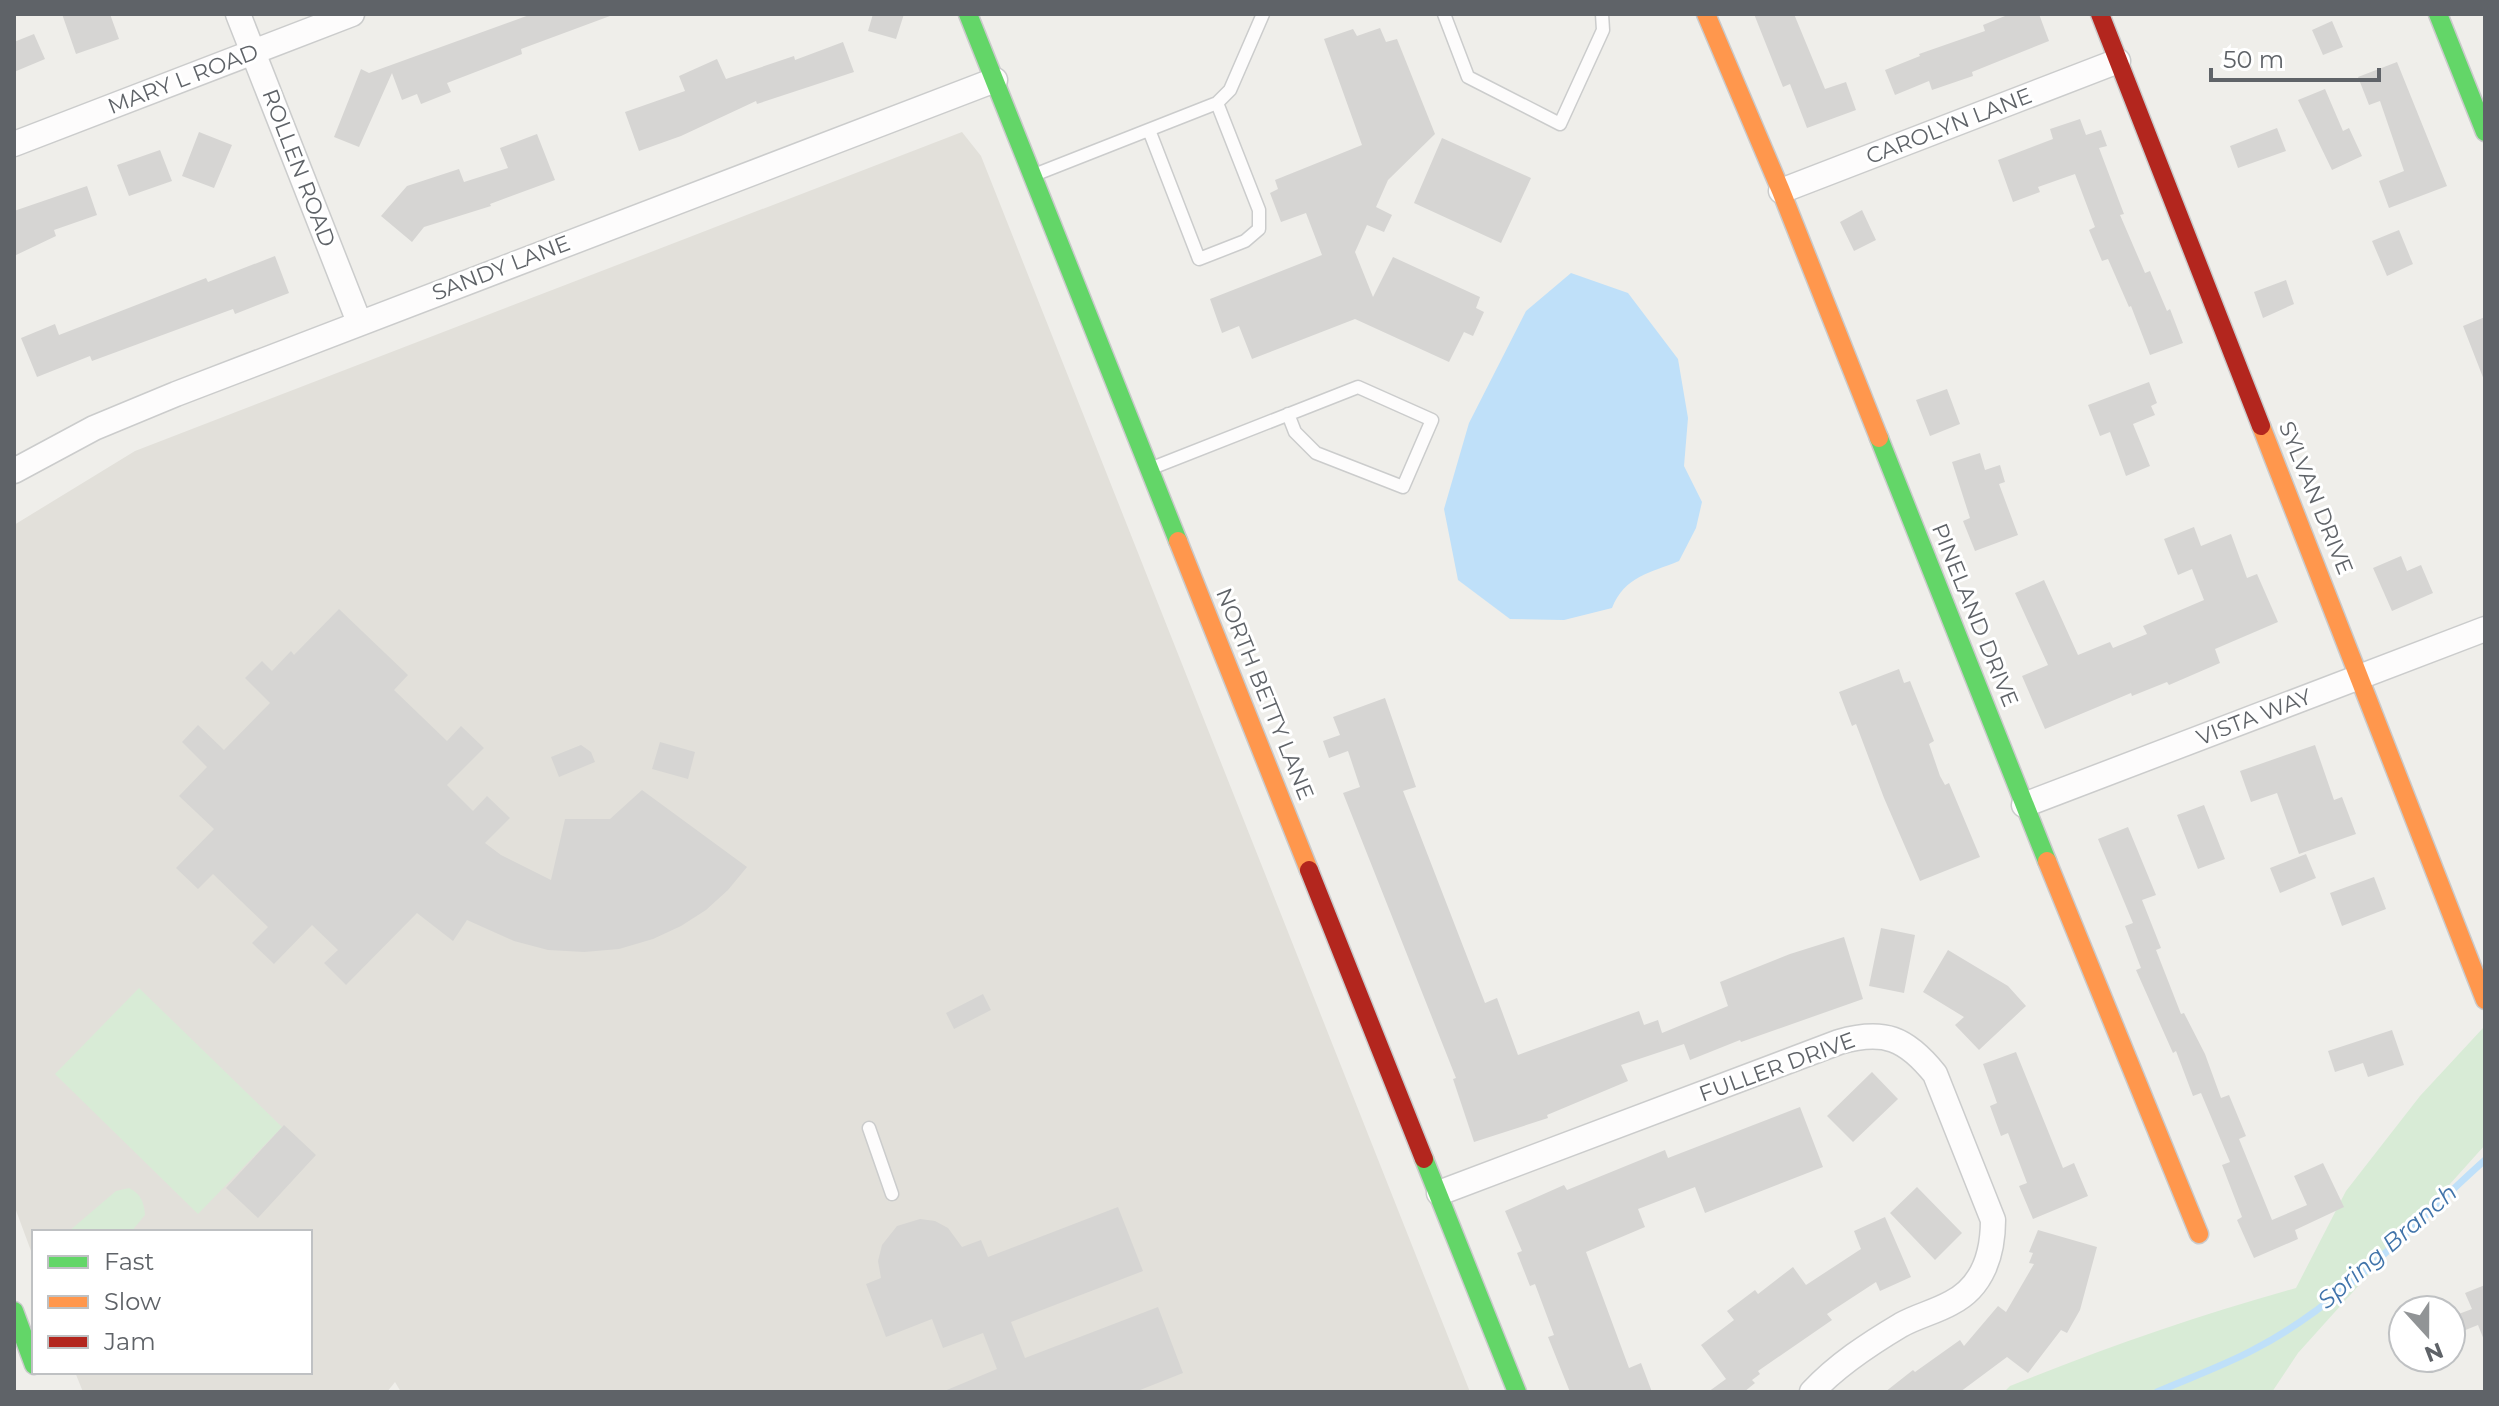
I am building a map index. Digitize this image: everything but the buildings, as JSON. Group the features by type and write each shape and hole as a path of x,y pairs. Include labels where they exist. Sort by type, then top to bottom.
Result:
{"street":[{"name":"ROLLEN ROAD","path":"238,14 359,322"},
{"name":"MARY L ROAD","path":"14,144 352,14"},
{"name":"NORTH BETTY LANE","path":"968,14 1517,1392"},
{"name":"PINELAND DRIVE","path":"1706,14 1781,191 2024,805 2199,1234"},
{"name":"SYLVAN DRIVE","path":"2100,14 2485,1000"},
{"path":"2438,14 2485,132"},
{"name":"CAROLYN LANE","path":"1781,191 2118,61"},
{"name":"SANDY LANE","path":"14,471 94,428 359,322 995,80"},
{"name":"VISTA WAY","path":"2024,805 2485,629"},
{"name":"FULLER DRIVE","path":"1439,1193 1839,1042 1864,1035 1885,1037 1907,1045 1921,1056 1935,1074 1993,1220 1993,1242 1987,1265 1974,1284 1954,1302 1904,1323 1864,1347 1812,1392"},
{"path":"14,1311 32,1360"}],"lane":[{"path":"1034,175 1217,103 1230,90 1263,14"},
{"path":"1444,14 1468,77 1560,124 1603,30 1602,14"},
{"path":"1149,130 1199,259 1245,241 1259,229 1259,210 1217,103"},
{"path":"1149,469 1288,414 1358,387 1432,420 1403,487 1316,453 1295,432 1288,414"},
{"path":"869,1128 892,1194"}],"shaded area":[{"path":"962,132 981,156 1470,1392 401,1392 395,1382 387,1392 83,1392 76,1374 312,1374 312,1230 32,1230 32,1254 14,1205 14,525 135,451"}],"green space":[{"path":"139,988 282,1127 198,1214 55,1074"},
{"path":"2483,1028 2485,1145 2298,1353 2272,1392 2004,1392 2010,1386 2116,1345 2296,1288 2346,1191 2420,1096"},
{"path":"129,1188 144,1206 145,1215 133,1230 70,1230 116,1191"}],"water":[{"path":"1571,273 1628,293 1678,359 1688,418 1684,466 1702,502 1696,528 1679,561 1631,582 1617,597 1612,608 1564,620 1510,619 1458,580 1444,509 1469,423 1526,311"}],"waterway":[{"name":"Spring Branch","path":"2157,1392 2253,1350 2317,1310 2375,1262 2485,1160"}],"traffic: fast":[{"path":"968,14 1178,541"},
{"path":"2438,14 2485,132"},
{"path":"1879,438 2047,861"},
{"path":"1424,1159 1517,1392"},
{"path":"14,1311 32,1360"}],"traffic: slow":[{"path":"1706,14 1781,191 1879,438"},
{"path":"2261,426 2485,1000"},
{"path":"1178,541 1309,870"},
{"path":"2047,861 2199,1234"}],"traffic: jam":[{"path":"2100,14 2261,426"},
{"path":"1309,870 1424,1159"}]}
